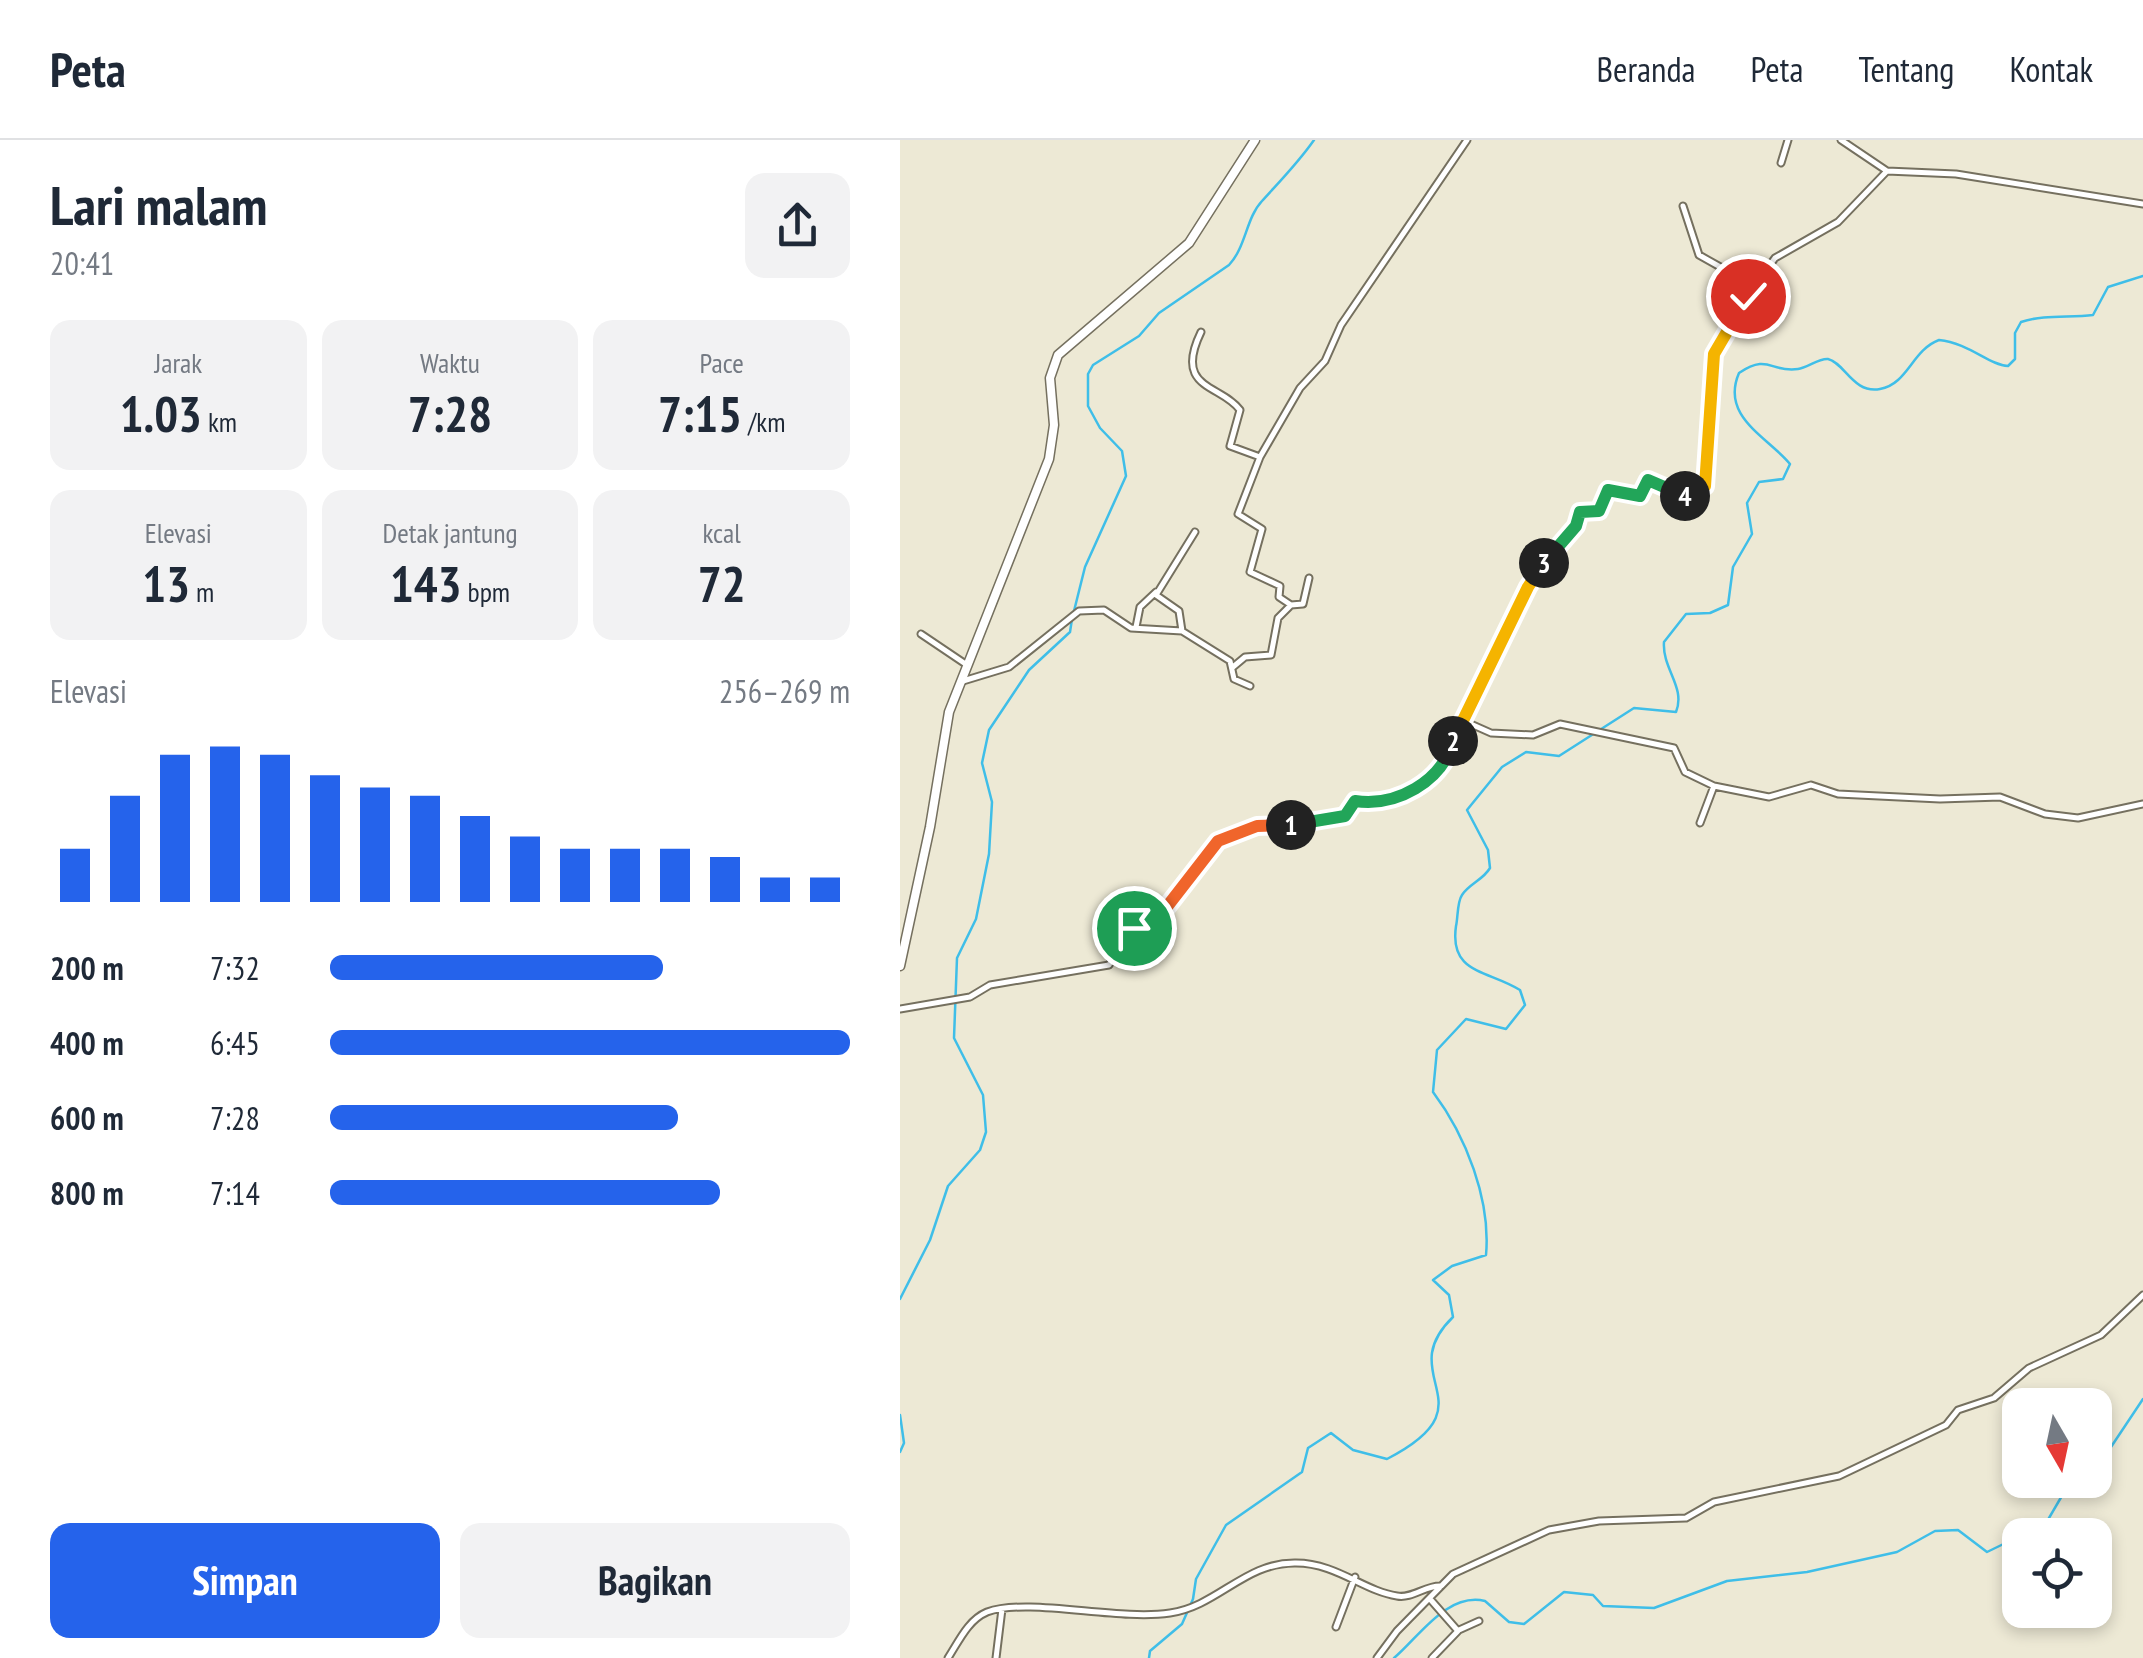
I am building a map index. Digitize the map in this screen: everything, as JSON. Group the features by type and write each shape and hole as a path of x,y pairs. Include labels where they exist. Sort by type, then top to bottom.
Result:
{"street":[{"path":"900,966 930,827 948,712 1049,459 1054,425 1050,378 1058,355 1189,242 1255,140"},
{"path":"1291,605 1280,597 1280,586 1250,572 1262,529 1238,514 1260,457 1300,388 1320,368 1341,325 1466,140"},
{"path":"1781,163 1788,140"},
{"path":"1846,141 1887,171 1956,174 2143,204"},
{"path":"900,1009 970,997 990,985 1110,964 1117,946 1134,928 1166,908 1218,841 1257,826 1278,828 1342,817 1355,801 1375,804 1414,788 1446,764 1528,587 1576,526 1580,512 1599,511 1608,490 1640,496 1648,480 1683,496 1705,486 1714,354 1775,258 1838,222 1887,171"},
{"path":"1683,206 1699,255 1740,280 1748,296"},
{"path":"1201,332 1193,359 1202,384 1240,410 1230,446 1260,457"},
{"path":"1136,628 1140,608 1156,592 1195,532"},
{"path":"1233,667 1242,658 1271,655 1278,618 1291,605 1303,604 1309,578"},
{"path":"1156,592 1179,611 1182,631"},
{"path":"960,681 1008,668 1079,611 1104,610 1136,628 1182,631 1230,661 1234,679 1250,686"},
{"path":"922,634 967,664"},
{"path":"1464,721 1491,733 1533,735 1560,724 1600,736 1624,734 1643,744 1674,748 1684,772 1714,786 1770,797 1812,785 1838,794 1940,799 2000,796 2045,814 2078,818 2143,804"},
{"path":"1700,823 1714,786"},
{"path":"1377,1658 1441,1586 1461,1570 1549,1530 1599,1521 1686,1518 1714,1502 1838,1476 1946,1424 1958,1410 1994,1398 2030,1368 2100,1334 2143,1295"},
{"path":"948,1658 974,1620 1002,1609 1113,1617 1184,1610 1201,1604 1263,1566 1310,1564 1354,1577 1399,1597 1441,1586"},
{"path":"1336,1628 1354,1577"},
{"path":"1430,1599 1458,1631"},
{"path":"996,1658 1002,1609"},
{"path":"1432,1658 1458,1631 1479,1621"}],"waterway":[{"path":"1074,611 1085,567 1126,476 1122,451 1100,428 1088,406 1088,374 1093,365 1139,336 1159,313 1229,265 1257,208 1314,140"},
{"path":"1149,1658 1150,1651 1182,1624 1193,1599 1196,1579 1226,1525 1302,1472 1308,1448 1331,1433 1353,1450 1387,1459 1418,1440 1434,1422 1439,1406 1432,1357 1437,1338 1453,1317 1449,1295 1433,1280 1452,1266 1486,1255 1487,1234 1474,1169 1456,1128 1433,1092 1437,1050 1466,1019 1506,1029 1525,1005 1520,990 1465,962 1455,942 1460,898 1490,868 1488,850 1467,810 1502,767 1526,752 1559,756 1634,708 1676,712 1678,694 1666,661 1664,642 1686,614 1710,613 1728,605 1733,567 1752,534 1747,503 1759,482 1783,479 1790,464 1741,414 1735,388 1739,373 1763,364 1798,369 1828,359 1856,383 1880,389 1897,381 1922,351 1939,340 2008,366 2015,359 2015,333 2021,322 2093,315 2108,287 2143,276"},
{"path":"900,1299 930,1240 948,1186 980,1150 986,1132 983,1095 954,1038 957,958 976,919 989,854 992,802 982,763 989,730 1029,670 1070,632 1072,619"},
{"path":"2049,1518 2063,1494 2097,1483 2107,1453 2143,1399"},
{"path":"900,1415 904,1443 900,1452"},
{"path":"1394,1658 1435,1618 1458,1603 1471,1600 1485,1601 1509,1622 1524,1624 1564,1592 1593,1595 1603,1606 1654,1608 1727,1581 1807,1572 1897,1552 1935,1531 1958,1530 1987,1552 2002,1545"}],"route":[{"path":"1134,928 1166,908 1218,841 1257,826 1278,828 1342,817 1355,801 1383,802 1437,774 1446,764 1453,741 1528,587 1576,526 1580,512 1599,511 1608,490 1640,496 1648,480 1683,496 1695,488 1704,488 1710,463 1714,354 1748,296"}]}
